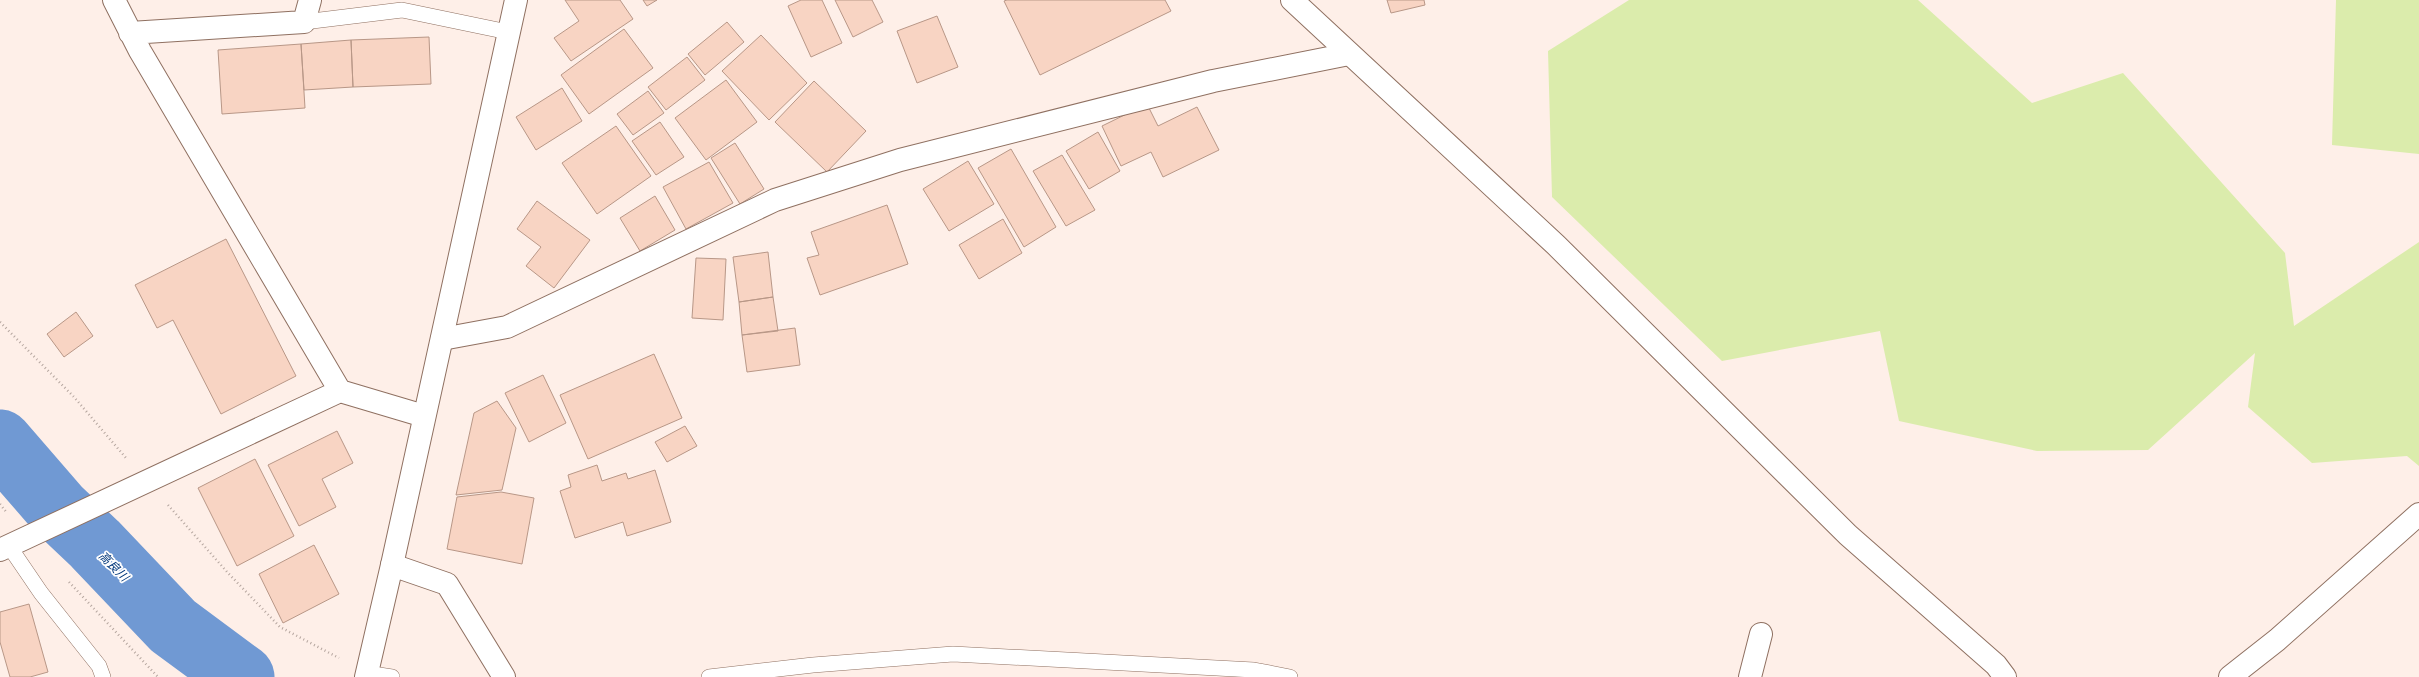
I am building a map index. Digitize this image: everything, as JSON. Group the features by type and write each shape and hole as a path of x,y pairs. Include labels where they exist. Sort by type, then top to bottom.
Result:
{"street":[{"path":"114,0 130,34 340,391"},
{"path":"130,34 304,22 310,0"},
{"path":"366,675 392,565 516,0"},
{"path":"1292,0 1556,245 1848,534 1996,665 2005,677"},
{"path":"442,339 507,327 775,200 900,160 1213,82 1349,54"},
{"path":"4,548 340,391 424,416"},
{"path":"2230,677 2277,640 2419,514"},
{"path":"392,565 447,584 504,677"},
{"path":"1750,677 1761,634"}],"lane":[{"path":"304,22 402,10 508,32"},
{"path":"4,548 99,666 103,677"},
{"path":"709,677 813,665 953,654 1254,670 1290,677"},
{"path":"366,675 392,677"}],"path":[{"path":"0,322 74,397 228,573 280,627 366,675"},
{"path":"0,504 29,537"},
{"path":"64,576 158,677"}],"green space":[{"path":"1629,0 1918,0 2032,103 2123,73 2285,253 2294,326 2419,242 2419,466 2407,456 2312,463 2248,407 2255,353 2148,450 2037,451 1899,421 1880,331 1722,361 1552,197 1548,51"},
{"path":"2336,0 2419,0 2419,154 2332,145"}],"building":[{"path":"565,0 620,0 633,19 571,61 554,38 579,21"},
{"path":"643,0 657,0 647,6"},
{"path":"801,0 822,0 842,43 811,57 788,6"},
{"path":"835,0 872,0 883,22 853,37"},
{"path":"1165,0 1171,11 1040,75 1004,1"},
{"path":"1387,0 1424,0 1425,5 1391,13"},
{"path":"937,16 958,67 917,83 897,31"},
{"path":"727,22 744,42 705,75 688,54"},
{"path":"624,29 653,68 589,114 561,75"},
{"path":"761,35 807,83 769,120 722,71"},
{"path":"429,37 431,84 353,87 351,40"},
{"path":"351,40 353,87 304,90 301,44"},
{"path":"301,44 305,108 222,114 218,50"},
{"path":"687,57 705,80 666,110 648,87"},
{"path":"726,80 757,122 706,160 675,118"},
{"path":"814,81 866,131 827,172 775,122"},
{"path":"562,88 582,121 536,150 516,117"},
{"path":"648,91 664,113 633,135 617,114"},
{"path":"1147,104 1158,126 1197,107 1219,150 1163,177 1151,152 1121,166 1102,126"},
{"path":"660,122 684,157 656,175 632,141"},
{"path":"616,126 651,176 597,214 562,163"},
{"path":"1098,132 1120,171 1089,189 1066,151"},
{"path":"735,143 764,189 740,204 711,158"},
{"path":"1011,149 1056,227 1024,247 978,168"},
{"path":"1062,155 1095,210 1066,226 1033,171"},
{"path":"968,161 994,204 949,231 923,189"},
{"path":"709,162 733,203 686,229 663,187"},
{"path":"655,196 675,230 640,251 620,218"},
{"path":"537,201 590,240 554,288 526,266 541,247 517,229"},
{"path":"887,205 908,264 820,295 807,258 819,255 811,232"},
{"path":"1003,219 1022,253 979,279 959,245"},
{"path":"226,239 296,376 221,414 173,320 157,328 135,285"},
{"path":"768,252 773,297 739,302 733,257"},
{"path":"696,258 726,259 723,320 692,318"},
{"path":"773,297 778,331 742,335 739,302"},
{"path":"76,312 93,336 64,357 47,334"},
{"path":"795,328 800,365 747,372 742,335"},
{"path":"654,354 682,418 588,459 560,395"},
{"path":"543,375 566,423 529,442 505,393"},
{"path":"497,401 516,428 502,490 456,495 474,413"},
{"path":"685,426 697,446 667,462 655,442"},
{"path":"337,431 353,463 322,479 336,507 299,526 268,465"},
{"path":"255,459 294,536 237,566 198,488"},
{"path":"597,465 602,481 626,473 628,479 655,470 671,522 627,536 623,522 575,538 560,491 571,487 568,475"},
{"path":"501,492 534,498 522,564 447,549 457,497"},
{"path":"314,545 339,594 283,623 259,574"},
{"path":"29,604 48,672 30,677 10,677 0,642 0,612"}],"waterway":[{"name":"高良川","path":"0,442 58,509 95,544 173,626 242,677"}]}
